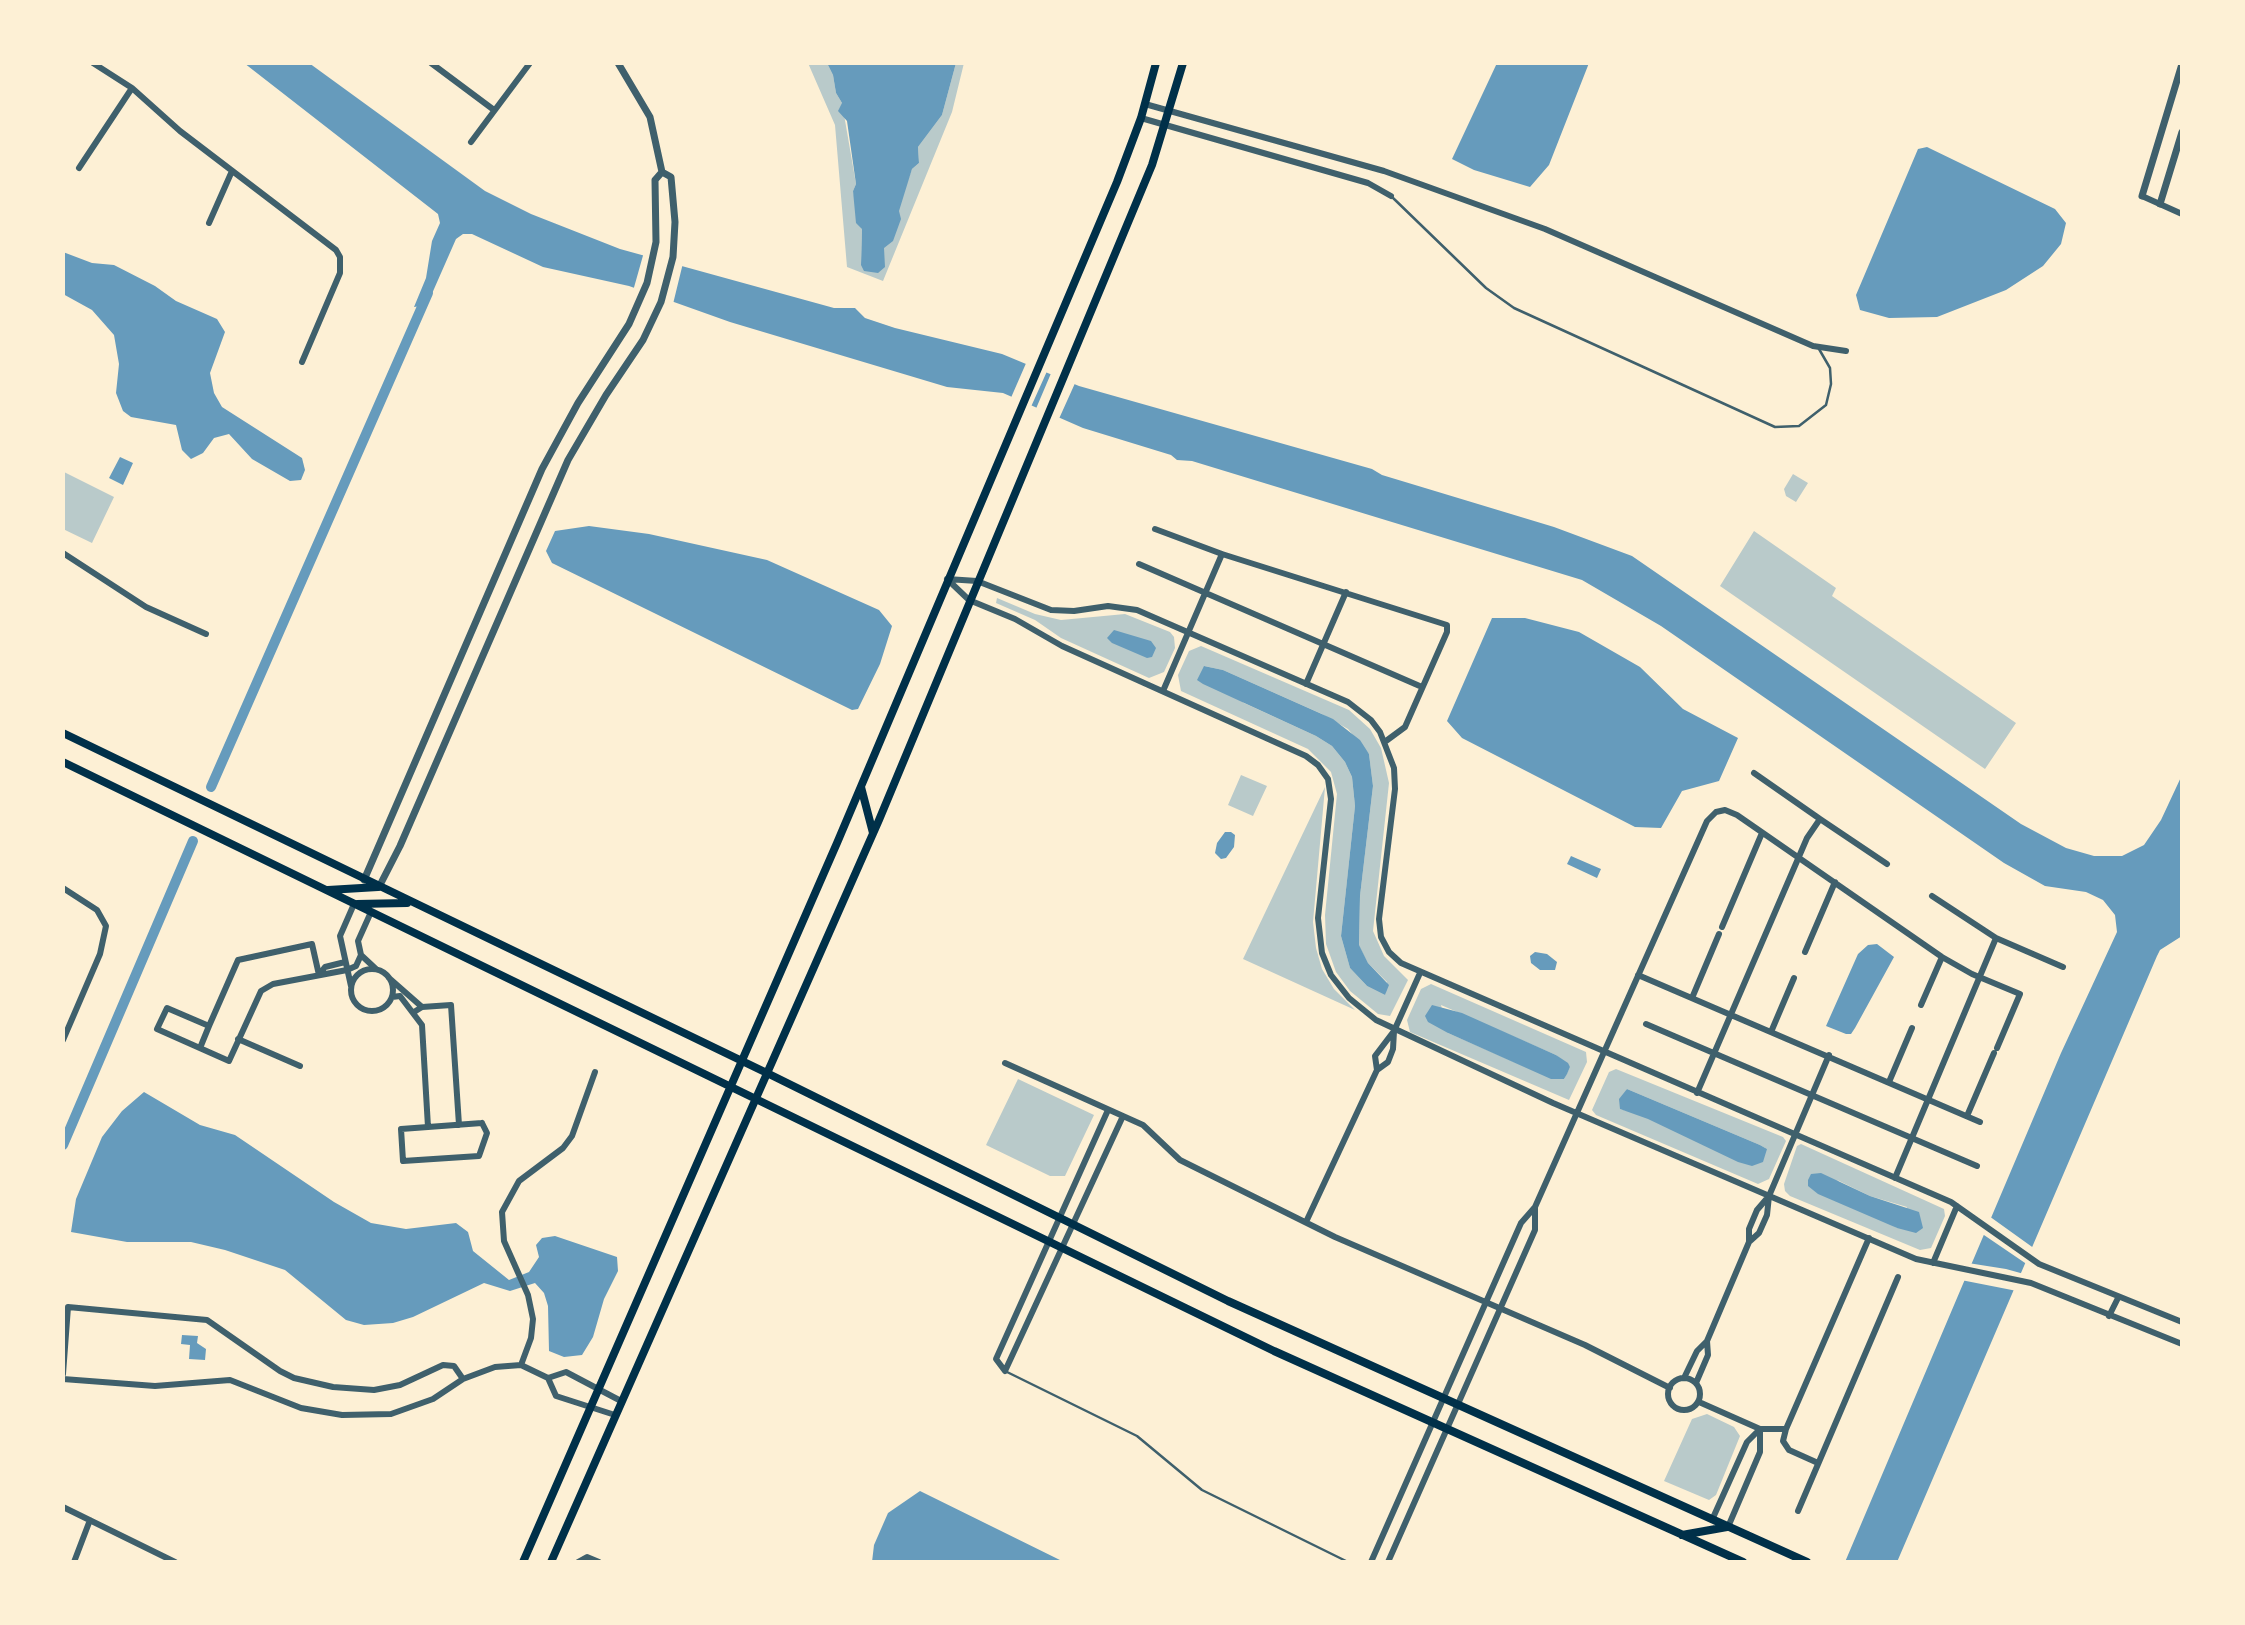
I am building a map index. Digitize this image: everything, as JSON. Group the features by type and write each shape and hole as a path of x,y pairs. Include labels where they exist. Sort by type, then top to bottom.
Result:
{"main road":[{"path":"523,1562 861,787 1117,182 1141,118 1156,63"},
{"path":"551,1562 769,1074 873,833 1165,126 1183,63"},
{"path":"63,733 743,1061 1228,1301 1444,1396 1807,1562"},
{"path":"63,762 1062,1249 1432,1425 1743,1562"},
{"path":"861,787 873,833"},
{"path":"325,890 379,887"},
{"path":"354,904 411,903"},
{"path":"1682,1535 1728,1527"}],"street":[{"path":"93,63 132,88 232,171 331,245 340,257 340,273 302,362"},
{"path":"431,63 494,110"},
{"path":"471,142 530,63"},
{"path":"379,887 400,846 568,460 606,395 643,340 657,311 674,247 671,177 662,172 650,117 618,63"},
{"path":"2182,64 2142,196 2182,215"},
{"path":"79,168 132,88"},
{"path":"1145,104 1384,171 1545,229 1819,349 1846,351"},
{"path":"1141,118 1294,164 1368,183 1391,196"},
{"path":"2160,204 2182,132"},
{"path":"1294,164 1299,148"},
{"path":"209,223 232,171"},
{"path":"364,880 542,469 568,418 639,305 656,242 655,180 662,172"},
{"path":"1155,528 1222,554 1447,625 1447,632 1405,727 1386,741"},
{"path":"63,553 113,583 146,607 206,634"},
{"path":"1163,691 1222,554"},
{"path":"1139,564 1422,687"},
{"path":"947,579 977,581 1051,610 1121,607 1189,633 1348,702 1371,720 1386,741 1394,768 1395,789 1379,928 1389,952 1401,963 1957,1206 2039,1264 2182,1322"},
{"path":"947,579 969,600 1306,756 1324,772 1332,799 1318,918 1322,953 1331,975 1349,998 1394,1031 1869,1238 1933,1263 2031,1283 2109,1317 2182,1344"},
{"path":"1306,684 1346,592"},
{"path":"1754,773 1887,864"},
{"path":"1371,1562 1521,1223 1535,1207 1707,821 1716,812 1725,810 1737,815 1942,957 1981,978 2020,994 1967,1116"},
{"path":"1697,1093 1798,857 1820,819"},
{"path":"1692,998 1762,833"},
{"path":"1805,953 1835,882"},
{"path":"63,888 97,910 106,926 100,954 63,1040"},
{"path":"1932,895 1996,938 2063,967"},
{"path":"354,904 340,936 351,989 359,1006 371,1011 384,1007 392,997 400,996 422,1025 428,1127"},
{"path":"370,912 358,936 362,955 422,1007"},
{"path":"1895,1178 1996,938"},
{"path":"200,1048 238,960 312,944 319,975"},
{"path":"209,1027 167,1008 157,1029 229,1060 255,1000 266,987 347,970 356,966 362,955"},
{"path":"1921,1005 1942,957"},
{"path":"319,975 325,967 345,962"},
{"path":"351,989 360,973 378,970"},
{"path":"1377,1070 1375,1056 1394,1031 1420,973"},
{"path":"1639,975 1980,1122"},
{"path":"389,977 392,997"},
{"path":"1771,1032 1794,978"},
{"path":"414,1012 422,1007 450,1005 459,1125"},
{"path":"1646,1024 1978,1166"},
{"path":"1889,1082 1912,1028"},
{"path":"1306,1222 1377,1070 1388,1062 1393,1049 1394,1031"},
{"path":"238,1039 300,1066"},
{"path":"1749,1242 1759,1233 1767,1215 1769,1196 1829,1055"},
{"path":"1005,1063 1153,1131 1180,1160 1306,1222 1500,1310 1585,1345 1670,1388"},
{"path":"521,1366 531,1338 533,1319 501,1227 505,1201 525,1175 563,1148 572,1136 595,1072"},
{"path":"1108,1110 996,1359 1005,1371 1123,1116"},
{"path":"482,1123 487,1133 480,1156 403,1161 401,1129 459,1125 482,1123"},
{"path":"1684,1378 1697,1351 1707,1341 1749,1242 1749,1228 1757,1210 1769,1196"},
{"path":"1933,1263 1957,1206"},
{"path":"1388,1562 1535,1230 1535,1207"},
{"path":"1818,1463 1789,1450 1783,1441 1869,1238"},
{"path":"1798,1511 1898,1277"},
{"path":"2109,1317 2118,1298"},
{"path":"463,1379 454,1366 443,1365 400,1385 374,1390 333,1387 294,1378 280,1371 207,1320 194,1316 68,1307 63,1377 155,1386 230,1380 302,1408 342,1415 391,1414 433,1399 463,1379 495,1367 521,1366 548,1378 556,1396 615,1415"},
{"path":"1696,1383 1708,1355 1707,1341"},
{"path":"548,1378 566,1372 621,1401"},
{"path":"1684,1378 1696,1383 1700,1392 1699,1402 1688,1410 1679,1409 1671,1403 1670,1388 1676,1381 1684,1378"},
{"path":"1699,1402 1760,1429 1786,1429"},
{"path":"1712,1520 1747,1442 1760,1429"},
{"path":"1728,1527 1760,1452 1760,1429"},
{"path":"1404,1489 1418,1496"},
{"path":"63,1507 175,1562"},
{"path":"74,1562 90,1520"},
{"path":"578,1562 587,1557 599,1562"}],"lane":[{"path":"1391,196 1486,288 1514,308 1775,427 1799,426 1826,405 1831,384 1830,368 1819,349"},
{"path":"1005,1371 1136,1436 1202,1490 1348,1562"}],"shaded area":[{"path":"808,63 827,63 833,75 836,93 842,103 856,184 853,191 862,229 861,265 884,267 883,248 912,169 919,163 918,147 942,115 956,63 964,63 952,112 883,281 847,267 835,125"},
{"path":"64,472 114,497 92,543 63,529"},
{"path":"1793,474 1808,483 1796,502 1786,496 1784,489"},
{"path":"1754,531 1836,588 1832,596 2016,723 1985,769 1720,586"},
{"path":"997,598 1035,614 1061,620 1125,614 1170,632 1174,637 1175,648 1164,672 1149,678 1061,638 1035,620 996,603"},
{"path":"1201,646 1349,710 1370,729 1381,748 1389,783 1373,931 1384,956 1408,980 1390,1016 1378,1014 1350,991 1336,972 1326,944 1325,915 1337,794 1331,772 1308,749 1181,691 1178,675 1189,651","holes":["1204,666 1223,670 1322,714 1348,729 1369,754 1373,786 1360,896 1359,946 1368,963 1387,982 1385,995 1367,986 1350,968 1341,936 1355,806 1352,777 1345,762 1332,746 1316,736 1244,703"]},
{"path":"1241,775 1267,786 1253,816 1228,805"},
{"path":"1325,787 1313,922 1316,948 1322,969 1334,989 1355,1010 1243,959"},
{"path":"1431,984 1586,1052 1587,1062 1569,1100 1410,1032 1407,1020 1421,989","holes":["1441,1005 1556,1055 1570,1067 1564,1079 1551,1078 1448,1033"]},
{"path":"1616,1069 1783,1137 1786,1141 1769,1179 1758,1184 1596,1115 1592,1110 1609,1072","holes":["1627,1089 1767,1149 1620,1109"]},
{"path":"1018,1079 1094,1115 1065,1176 1050,1176 986,1145"},
{"path":"1801,1144 1944,1209 1945,1216 1931,1248 1920,1250 1790,1196 1785,1191 1784,1184 1797,1146","holes":["1837,1180 1870,1196 1907,1207 1897,1228 1871,1214"]},
{"path":"1707,1414 1734,1427 1740,1436 1716,1495 1709,1500 1664,1481 1692,1419"}],"water":[{"path":"244,63 309,63 485,191 531,214 620,249 834,308 855,308 865,318 895,328 1002,354 1079,386 1372,469 1382,475 1554,527 1632,556 2021,824 2066,848 2094,856 2122,856 2144,845 2161,820 2182,775 2182,936 2160,950 2157,956 1897,1562 1845,1562 2061,1053 2117,932 2115,915 2103,900 2086,892 2045,886 2004,863 1661,626 1582,580 1192,461 1177,460 1171,455 1083,428 1003,393 947,387 730,322 629,286 543,267 472,234 463,234 456,239 427,305 414,307 426,278 432,241 440,223 438,214"},
{"path":"827,63 956,63 942,115 918,147 919,163 912,169 899,211 901,219 893,241 884,248 885,267 878,273 864,271 861,265 862,229 856,223 853,191 856,184 847,121 838,111 842,103 836,93 833,75"},
{"path":"1497,63 1589,63 1549,165 1530,187 1474,170 1452,159"},
{"path":"1927,147 2055,209 2066,223 2061,244 2043,266 2006,290 1937,317 1889,318 1860,310 1856,295 1918,149"},
{"path":"63,252 92,263 114,265 155,286 176,301 217,319 225,332 210,373 214,393 222,407 302,458 305,470 301,480 290,481 252,459 229,434 214,438 203,453 191,459 182,450 176,425 131,417 123,411 116,393 119,364 114,335 92,310 63,294"},
{"path":"120,457 133,463 123,485 109,478"},
{"path":"589,526 649,534 767,560 879,610 892,626 880,664 858,709 852,710 552,563 546,551 555,531"},
{"path":"1492,618 1525,618 1579,632 1640,667 1683,709 1738,738 1719,781 1682,791 1661,828 1635,827 1462,738 1447,721"},
{"path":"1114,630 1151,641 1156,648 1152,657 1147,658 1112,643 1107,638"},
{"path":"1204,666 1223,670 1333,719 1360,740 1369,754 1373,786 1360,896 1359,945 1368,963 1389,985 1385,995 1367,986 1350,968 1341,936 1355,806 1352,777 1345,762 1332,746 1316,736 1197,680"},
{"path":"1225,832 1235,835 1234,847 1226,858 1221,859 1215,853 1217,843"},
{"path":"1571,856 1601,869 1597,878 1567,864"},
{"path":"1877,944 1894,957 1855,1028 1851,1034 1846,1034 1826,1026 1858,954 1868,945"},
{"path":"1535,952 1547,954 1557,962 1555,970 1540,970 1531,963 1530,956"},
{"path":"1432,1005 1462,1013 1556,1055 1568,1063 1570,1067 1567,1074 1564,1079 1551,1079 1448,1033 1428,1022 1425,1016"},
{"path":"1627,1089 1760,1145 1767,1149 1763,1162 1752,1166 1738,1162 1648,1119 1620,1109 1619,1099"},
{"path":"144,1092 200,1125 235,1135 334,1202 371,1223 406,1229 456,1223 468,1232 473,1251 509,1280 529,1272 539,1257 536,1245 542,1238 555,1236 617,1257 618,1271 604,1299 593,1337 582,1355 564,1357 549,1351 548,1306 544,1293 535,1283 510,1291 484,1283 413,1317 393,1323 364,1325 346,1320 285,1270 225,1250 191,1242 127,1242 71,1232 76,1199 102,1137 122,1111"},
{"path":"1821,1173 1870,1196 1919,1212 1923,1228 1916,1233 1897,1228 1818,1194 1808,1186 1808,1180 1811,1174"},
{"path":"182,1335 198,1336 197,1343 206,1349 205,1360 189,1359 190,1345 181,1344"},
{"path":"920,1491 1064,1562 872,1562 874,1545 888,1513"}],"pier":[{"path":"644,252 683,263 673,304 633,291"},
{"path":"1027,361 1048,369 1030,409 1010,400"},
{"path":"1052,371 1076,381 1058,421 1035,411"},
{"path":"1989,1216 2035,1249 2028,1265 1981,1233"},
{"path":"1968,1263 2024,1274 2017,1291 1961,1280"}],"waterway":[{"path":"211,787 428,293"},
{"path":"63,1145 193,841"}]}
